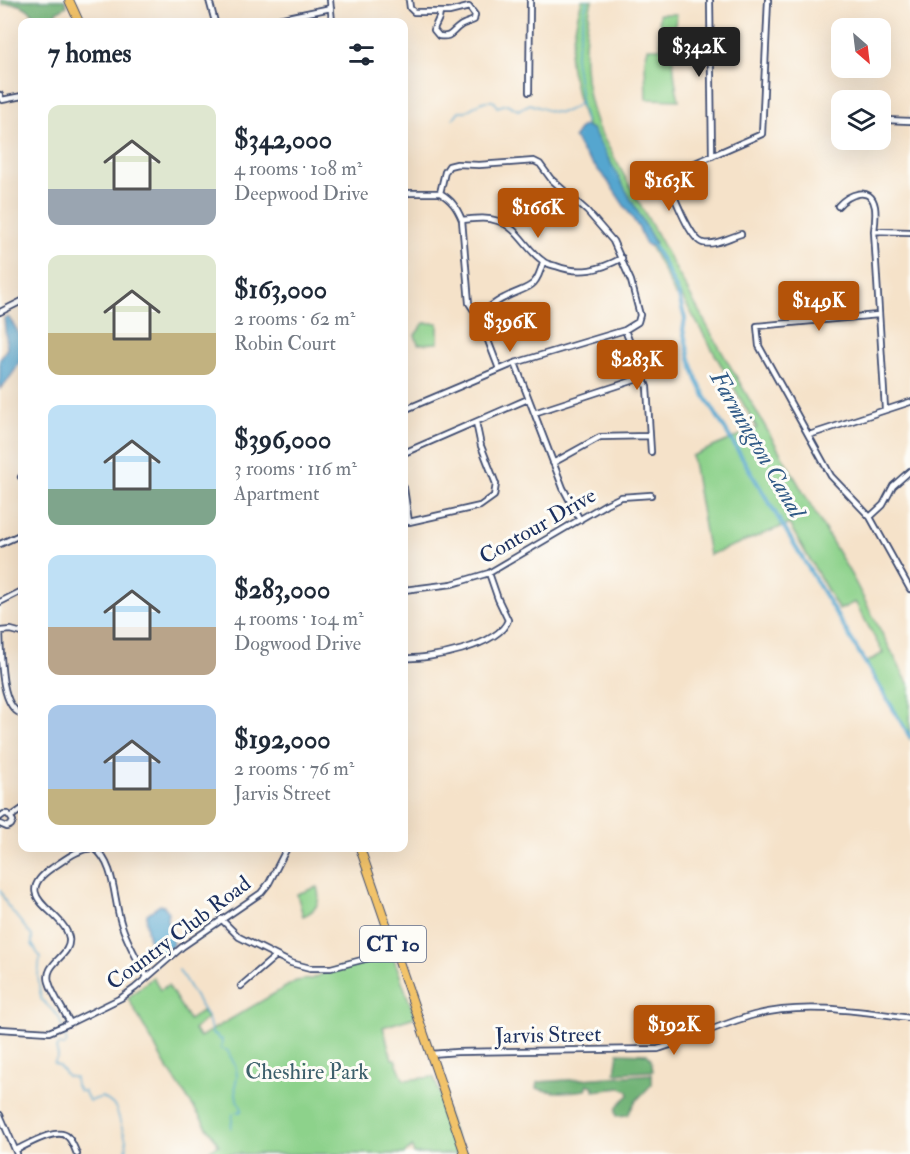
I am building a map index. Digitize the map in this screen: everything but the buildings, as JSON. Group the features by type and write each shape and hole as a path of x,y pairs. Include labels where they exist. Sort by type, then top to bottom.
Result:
{"highway":[{"path":"69,0 77,18"},
{"name":"CT 10","path":"361,852 465,1154"}],"street":[{"path":"209,0 214,18"},
{"path":"330,0 332,18"},
{"path":"408,0 414,12 440,12 469,8 475,15 474,20 459,26 452,35 446,37 439,36 434,30 439,22 440,12"},
{"path":"529,92 530,0"},
{"path":"710,0 712,156"},
{"path":"741,234 714,243 704,243 694,238 668,182 670,174 762,134 768,0"},
{"path":"283,18 331,8"},
{"path":"1,98 18,96"},
{"path":"891,120 910,121"},
{"path":"408,408 514,363 625,330 638,322 640,315 622,258 600,224 551,179 540,164 534,161 449,166 445,172 441,193"},
{"path":"408,193 441,193 458,209 462,220 469,303 480,314 499,369"},
{"path":"838,206 853,194 861,193 868,196 876,208 874,231 885,409"},
{"path":"462,220 482,218 499,221 509,227 543,262 563,269 592,271 622,258"},
{"path":"874,231 910,232"},
{"path":"480,314 502,299 533,285 539,277 543,262"},
{"path":"0,312 18,303"},
{"path":"878,315 757,326 759,346 831,476 870,517 910,589"},
{"path":"625,330 644,376 650,404 651,452"},
{"path":"514,363 563,488 580,520"},
{"path":"534,413 644,376"},
{"path":"408,451 528,399"},
{"path":"809,435 910,402"},
{"path":"408,511 410,522 480,506 494,496 496,484 476,422"},
{"path":"553,463 600,437 650,436"},
{"path":"870,517 883,505 894,486 910,471"},
{"name":"Contour Drive","path":"408,590 452,584 489,573 621,497 651,495"},
{"path":"0,544 18,536"},
{"path":"408,658 451,653 467,648 501,631 508,620 489,573"},
{"path":"0,602 18,593"},
{"path":"18,632 0,631 1,687 7,703 13,711 18,713"},
{"path":"12,816 18,812"},
{"path":"0,817 6,813 12,816"},
{"path":"0,824 5,827 9,826 12,823 12,816"},
{"path":"68,1024 48,980 50,967 67,948 69,939 65,929 39,900 35,887 40,876 76,852"},
{"path":"99,852 107,864 122,928 147,977"},
{"name":"Country Club Road","path":"0,1029 40,1032 58,1029 125,996 174,953 257,896 265,888 285,852"},
{"path":"221,919 239,937 299,966 321,969 396,951"},
{"path":"242,986 276,956"},
{"name":"Jarvis Street","path":"431,1054 658,1049 719,1025 789,1009 824,1009 910,1018"},
{"path":"0,1115 17,1152 54,1133 61,1133 68,1136 77,1154"}],"green space":[{"path":"1,0 65,0 67,6 56,12 59,18 36,18 19,5 2,5"},
{"path":"582,0 592,0 586,33 585,64 589,96 598,128 711,333 853,578 910,687 910,739 866,663 883,653 855,602 839,610 789,524 709,555 692,456 757,428 681,295 675,295 591,137 581,110 570,60"},
{"path":"659,14 677,14 673,57 679,100 646,99 645,59 648,48 661,48"},
{"path":"424,323 438,323 438,343 418,344 415,335"},
{"path":"317,887 319,897 317,905 303,916 297,894"},
{"name":"Cheshire Park","path":"393,956 415,1017 383,1027 392,1059 395,1059 404,1080 434,1077 461,1154 414,1154 412,1147 404,1154 203,1154 219,1145 166,1066 128,998 153,977 160,990 168,985 189,1020 202,1011 207,1018 194,1030 200,1037 296,981 311,979 331,970"},
{"path":"618,1053 647,1054 651,1059 653,1071 615,1073"},
{"path":"652,1074 652,1084 635,1102 628,1115 617,1116 617,1107 629,1095 628,1091 621,1088 594,1091 594,1087 588,1084 586,1090 554,1092 537,1088 538,1082"}],"water":[{"path":"581,127 592,129 655,243 649,246 645,243 639,228 607,180 582,152 574,137"},
{"path":"8,317 18,332 18,365 0,389 0,360 7,348 4,318"},
{"path":"160,905 168,911 167,921 172,930 173,945 165,953 159,952 151,944 147,926 147,914"}],"waterway":[{"path":"585,126 575,58 587,0"},
{"path":"453,119 459,111 466,111 487,101 495,102 497,107 507,104 518,110 530,104 556,112 567,111 580,102"},
{"name":"Farmington Canal","path":"651,242 678,293 685,319 683,330 690,359 705,396 910,737"},
{"path":"0,890 7,905 32,936 32,944 40,957 38,976 41,999 59,1017 67,1043 64,1046 58,1045 56,1048 58,1056 54,1063 67,1076 75,1078 76,1086 80,1091 84,1091 89,1101 102,1097 114,1106 126,1139 126,1154"},
{"path":"179,970 208,1018 212,1034 222,1039 221,1049 227,1050 236,1067 235,1086 237,1100 242,1109 236,1112"},
{"path":"231,1128 233,1114"}]}
